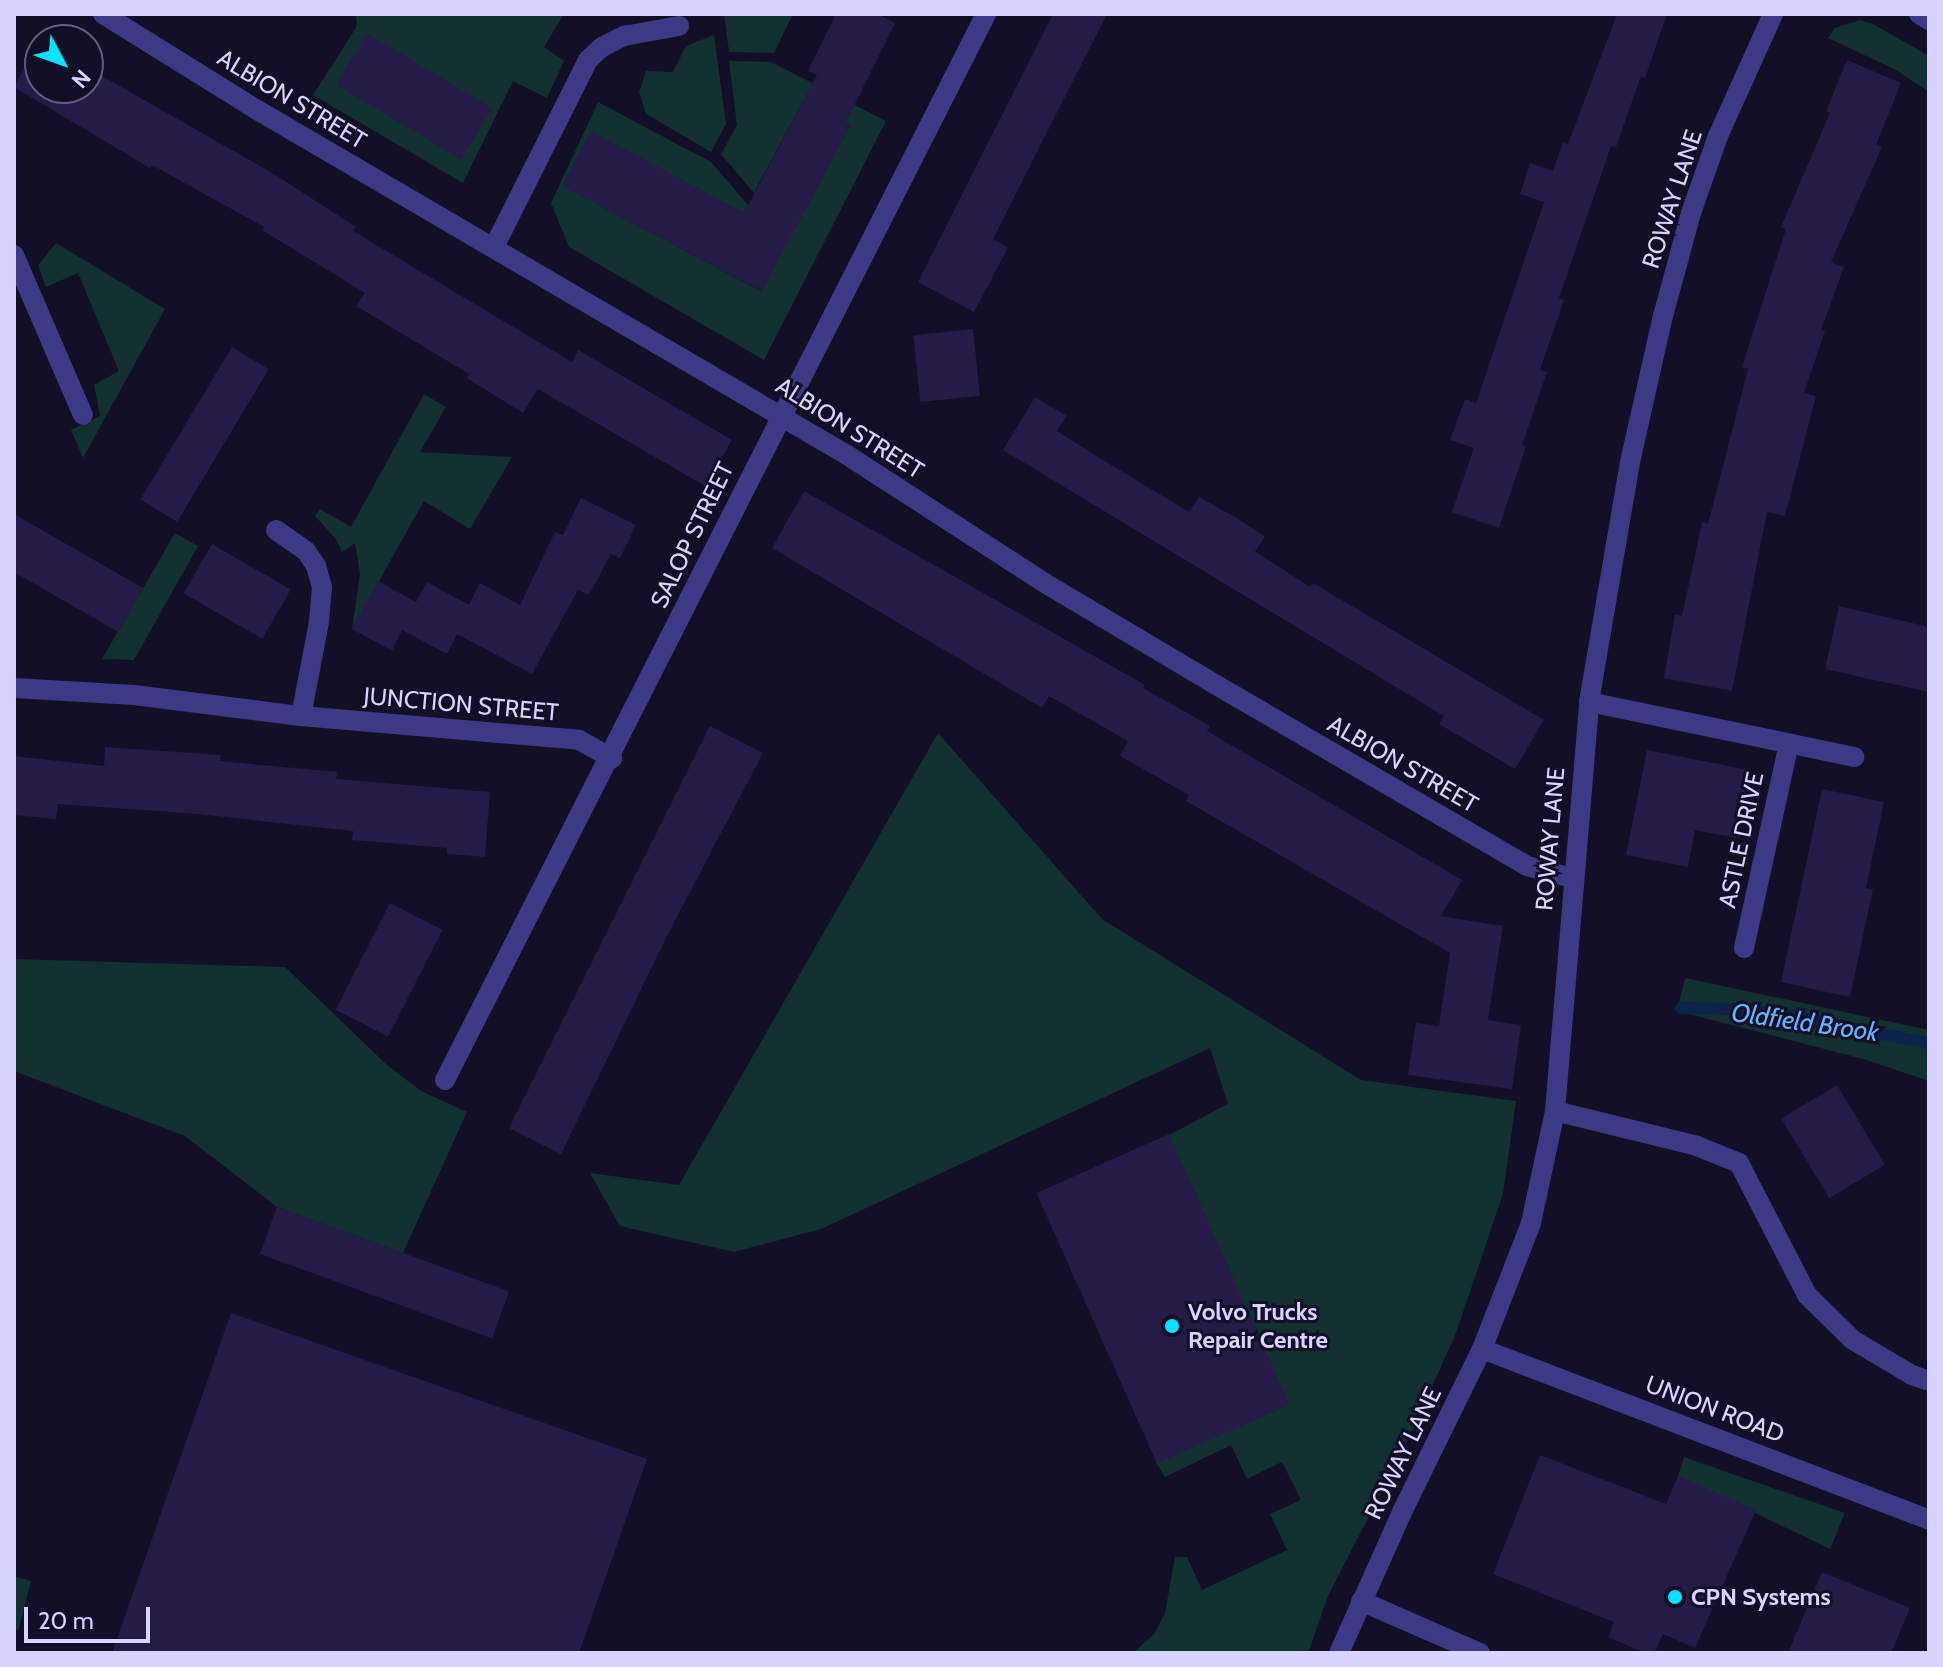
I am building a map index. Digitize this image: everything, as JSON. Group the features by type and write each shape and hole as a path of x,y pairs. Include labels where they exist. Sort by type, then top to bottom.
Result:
{"street":[{"name":"ALBION STREET","path":"103,14 259,111 781,416 1043,582 1230,693 1527,866 1572,878"},
{"name":"SALOP STREET","path":"445,1080 612,758 781,416 906,178 986,14"},
{"name":"ROWAY LANE","path":"1339,1653 1482,1349 1531,1223 1555,1111 1589,702 1618,521 1663,316 1691,213 1718,136 1773,14"},
{"path":"1919,14 1929,20"},
{"path":"494,247 588,60 602,47 624,36 679,26"},
{"path":"14,255 83,415"},
{"path":"276,530 306,551 316,566 322,587 319,622 301,716"},
{"name":"JUNCTION STREET","path":"14,688 134,695 301,716 579,740 612,758"},
{"name":"ASTLE DRIVE","path":"1589,702 1854,757"},
{"name":"ASTLE DRIVE","path":"1744,948 1789,744"},
{"path":"1555,1111 1697,1146 1739,1163 1807,1295 1853,1340 1912,1375 1929,1381"},
{"name":"UNION ROAD","path":"1482,1349 1929,1520"},
{"path":"1361,1601 1480,1653"}],"green space":[{"path":"356,14 564,14 544,47 564,61 547,98 513,81 463,183 313,95 357,26"},
{"path":"724,14 793,14 774,53 729,52"},
{"path":"1860,20 1873,24 1929,56 1929,92 1896,70 1828,38 1835,28"},
{"path":"714,35 726,124 711,152 646,114 639,92 646,71 673,72 686,46"},
{"path":"729,61 771,62 886,121 764,360 569,247 551,203 598,102 711,162 748,205 744,213 591,132 563,186 761,291 850,126 803,101 754,193 721,154 737,125"},
{"path":"56,243 165,309 83,458 71,430 100,416 94,385 119,371 78,273 46,287 38,265"},
{"path":"424,394 446,407 420,452 512,457 470,529 424,501 352,629 360,574 355,543 342,552 336,539 315,516 320,509 351,527"},
{"path":"175,533 198,546 134,660 102,659"},
{"path":"938,733 1102,919 1361,1080 1516,1101 1503,1194 1456,1333 1410,1436 1328,1596 1308,1653 1133,1653 1155,1633 1165,1613 1175,1557 1187,1557 1202,1590 1287,1550 1270,1514 1301,1500 1282,1462 1247,1479 1231,1445 1165,1477 1156,1463 1288,1405 1169,1135 1228,1104 1210,1048 821,1229 734,1252 620,1226 590,1173 679,1185"},
{"path":"14,959 285,967 387,1065 421,1091 467,1112 403,1253 277,1207 185,1136 14,1071"},
{"path":"1685,978 1929,1030 1929,1081 1867,1060 1677,1011"},
{"path":"1684,1457 1845,1513 1830,1549 1678,1476"},
{"path":"14,1576 31,1581 18,1631 14,1628"}],"building":[{"path":"836,14 877,14 895,23 845,124 850,126 762,291 562,186 591,131 744,213 817,75 808,71"},
{"path":"1053,14 1107,14 993,239 1008,248 974,312 918,282"},
{"path":"1617,14 1667,14 1616,147 1611,146 1559,298 1564,300 1540,370 1547,372 1522,445 1526,446 1499,528 1452,512 1474,448 1450,440 1465,399 1476,403 1544,202 1520,194 1530,163 1553,171 1563,142 1568,144"},
{"path":"367,33 492,108 461,160 336,84"},
{"path":"1847,60 1901,83 1876,145 1882,147 1831,262 1844,267 1821,330 1825,331 1804,393 1816,396 1785,516 1767,512 1732,691 1664,678 1675,614 1682,616 1702,522 1708,524 1748,369 1742,367 1786,229 1781,227 1830,113 1826,111"},
{"path":"24,69 24,93 14,87"},
{"path":"104,77 274,174 356,227 353,231 572,362 578,350 732,440 705,486 538,389 523,413 467,378 469,374 356,306 365,293 262,230 264,227 152,165 150,168 43,104 104,104"},
{"path":"973,329 980,396 920,402 913,335"},
{"path":"232,347 269,369 177,522 140,500"},
{"path":"1035,397 1067,416 1057,431 1085,449 1189,512 1199,497 1235,517 1265,537 1255,551 1310,587 1313,583 1544,720 1515,769 1439,724 1444,716 1003,450"},
{"path":"804,491 1145,685 1143,688 1210,726 1207,731 1462,880 1441,916 1503,926 1488,1020 1521,1025 1512,1089 1408,1075 1416,1023 1439,1026 1450,953 1186,801 1189,795 1120,756 1128,741 1049,696 1042,708 772,548"},
{"path":"581,498 636,525 620,558 611,554 589,595 578,590 532,674 457,634 447,654 402,630 392,651 352,629 378,581 416,602 427,582 469,605 480,583 520,605 555,532 563,535"},
{"path":"14,514 143,588 118,632 14,572"},
{"path":"212,544 291,590 262,639 184,593"},
{"path":"1839,606 1929,627 1929,692 1825,669"},
{"path":"710,726 763,753 669,932 561,1154 509,1128"},
{"path":"105,747 221,755 220,761 337,772 336,779 490,792 485,857 447,854 447,848 352,840 353,831 198,814 58,804 56,819 14,815 14,756 104,766"},
{"path":"1647,750 1749,770 1736,838 1695,830 1688,867 1626,855"},
{"path":"1822,789 1884,802 1866,888 1873,889 1850,997 1781,982"},
{"path":"390,903 443,930 388,1037 336,1010"},
{"path":"1837,1085 1885,1165 1829,1198 1781,1118"},
{"path":"1169,1134 1289,1404 1157,1463 1037,1193"},
{"path":"277,1207 509,1291 492,1338 260,1254"},
{"path":"231,1313 647,1459 579,1653 112,1653"},
{"path":"1540,1455 1666,1504 1678,1476 1756,1510 1695,1648 1663,1634 1654,1653 1645,1653 1608,1637 1614,1622 1493,1574"},
{"path":"1822,1572 1910,1608 1891,1653 1788,1653"}],"waterway":[{"name":"Oldfield Brook","path":"1681,1008 1732,1009 1785,1015 1929,1043"}],"place":[{"name":"Volvo Trucks Repair Centre","path":"1172,1326"},
{"name":"CPN Systems","path":"1675,1597"}]}
